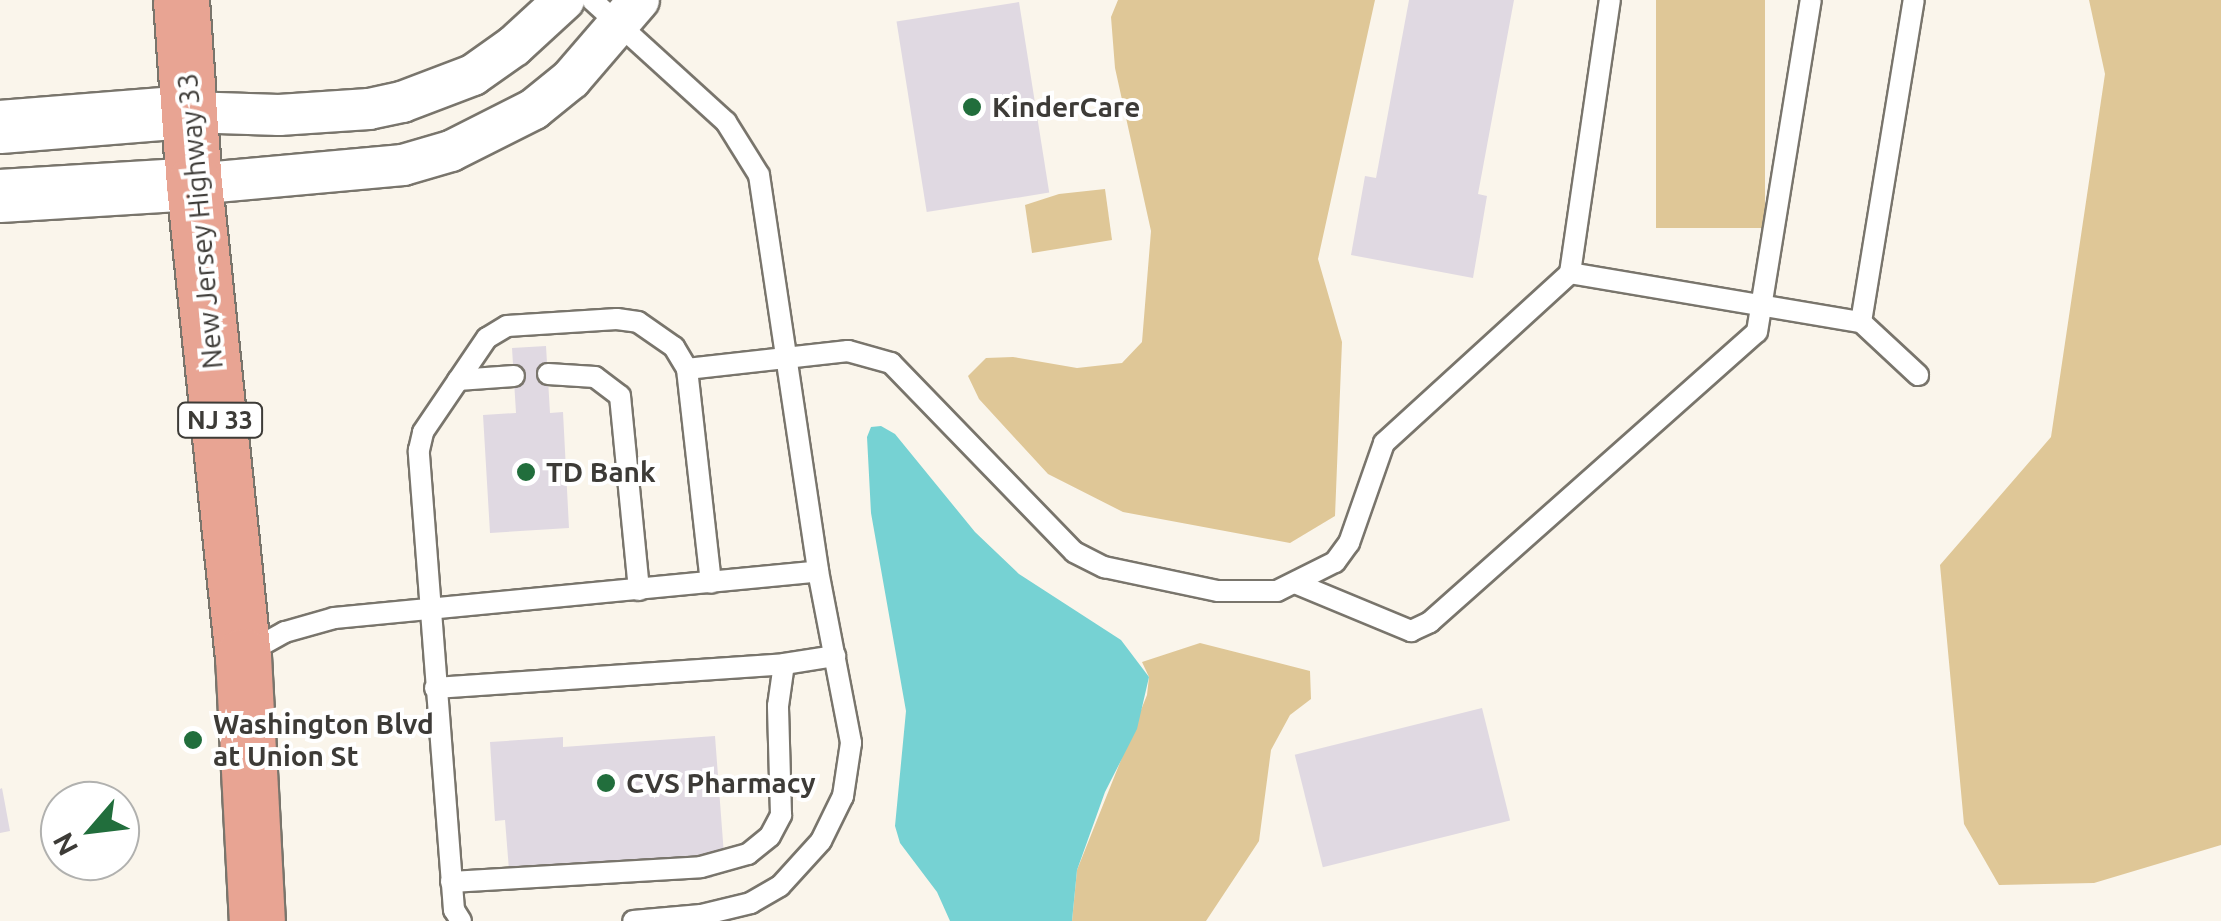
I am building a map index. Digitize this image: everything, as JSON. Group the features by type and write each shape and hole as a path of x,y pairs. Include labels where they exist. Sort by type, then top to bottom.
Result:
{"main road":[{"name":"New Jersey Highway 33","path":"182,0 194,184 243,656 258,921"}],"street":[{"path":"0,127 188,112 278,115 369,109 402,102 473,75 514,46 564,0"},
{"path":"0,196 403,165 451,150 534,109 571,80 617,9"}],"lane":[{"path":"687,369 848,351 891,363 1074,552 1104,567 1218,592 1277,591 1335,562 1349,543 1384,443 1570,273 1610,0"},
{"path":"1295,583 1411,631 1430,622 1757,332 1765,303 1812,0"},
{"path":"1862,322 1914,0"},
{"path":"617,9 726,122 759,175 818,571 851,743 842,796 821,841 780,886 752,903 701,915 633,921"},
{"path":"1570,273 1862,322 1918,375"},
{"path":"461,921 454,910 434,688 419,450 423,432 487,338 507,326 617,319 638,322 674,347 687,369 711,584"},
{"path":"548,374 595,377 620,396 640,590"},
{"path":"458,380 514,376"},
{"path":"243,656 285,632 334,618 818,571"},
{"path":"434,688 784,664 835,656"},
{"path":"452,882 701,867 748,854 770,836 781,815 778,706 784,664"}],"shaded area":[{"path":"1118,0 1375,0 1318,259 1342,342 1335,516 1290,543 1123,512 1048,474 979,399 968,376 986,358 1013,357 1077,368 1122,363 1142,342 1151,231 1115,68 1111,17"},
{"path":"1656,0 1765,0 1765,228 1656,228"},
{"path":"2089,0 2221,0 2221,845 2094,883 1999,885 1964,824 1940,565 2051,437 2105,74"},
{"path":"1105,189 1112,240 1032,253 1025,205 1059,194"},
{"path":"1200,643 1310,671 1311,699 1290,715 1271,750 1259,841 1206,921 1072,921 1077,870 1147,695 1149,677 1142,662"}],"water":[{"path":"881,426 895,434 975,532 1019,574 1121,640 1149,677 1137,729 1105,792 1077,870 1072,921 950,921 937,892 900,843 895,826 906,711 871,513 867,437 871,427"}],"building":[{"path":"1409,0 1514,0 1478,194 1487,196 1473,278 1351,255 1365,176 1376,178"},
{"name":"KinderCare","path":"1019,2 1049,193 927,212 897,21"},
{"name":"TD Bank","path":"546,346 550,413 563,412 569,528 490,533 483,415 516,413 512,348"},
{"path":"1482,708 1510,821 1323,867 1295,755"},
{"name":"CVS Pharmacy","path":"715,736 724,855 710,856 712,878 687,880 685,858 509,870 505,820 495,821 490,742 563,737 563,747"},
{"path":"0,789 10,831 0,833"}],"place":[{"name":"KinderCare","path":"972,107"},
{"name":"TD Bank","path":"526,472"},
{"name":"Washington Blvd at Union St","path":"193,740"},
{"name":"CVS Pharmacy","path":"606,783"}]}
